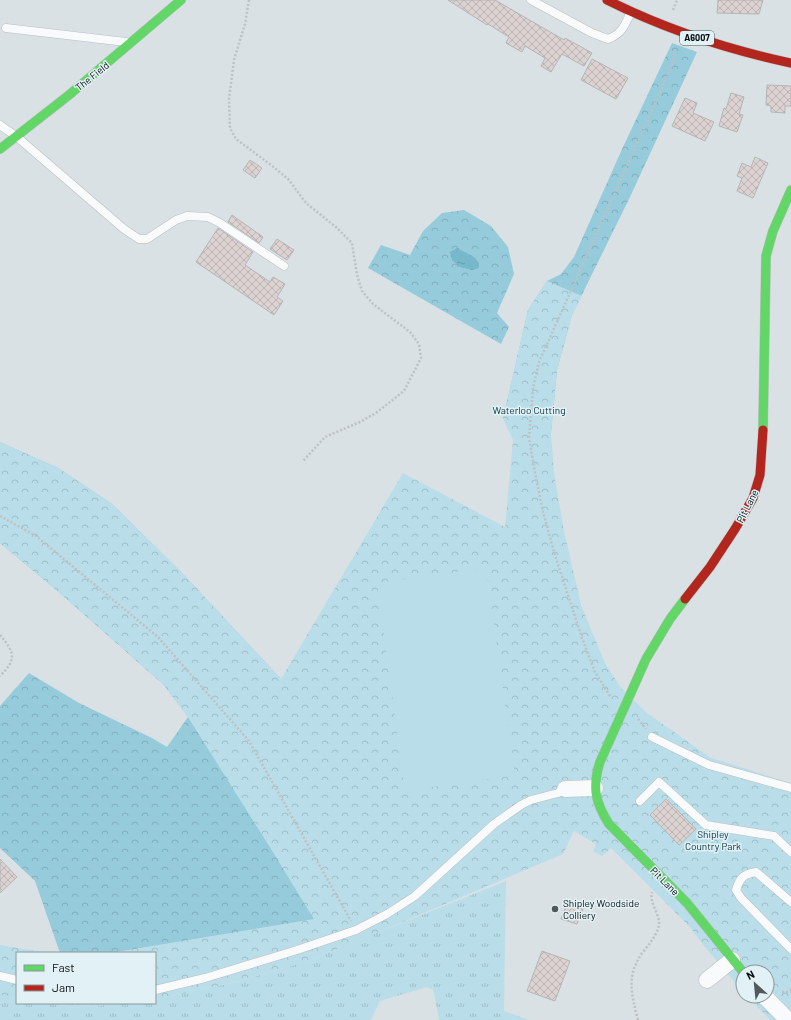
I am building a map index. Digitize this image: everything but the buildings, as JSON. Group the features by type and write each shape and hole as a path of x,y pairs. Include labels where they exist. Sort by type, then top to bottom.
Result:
{"street":[{"name":"The Field","path":"0,149 102,69 181,0"},
{"name":"A6007","path":"607,0 665,27 762,58 791,63"},
{"name":"Pit Lane","path":"736,964 687,903 609,824 600,809 595,788 598,767 646,659 670,619 710,567 735,529 753,498 759,482 764,419 766,256 772,232 791,190"},
{"path":"565,789 595,788"},
{"path":"707,980 732,960"},
{"path":"774,1004 787,1015"}],"lane":[{"path":"532,0 592,33 608,39 617,35 621,31 631,12"},
{"path":"6,28 132,43"},
{"path":"0,125 17,137 124,229 139,239 147,239 176,220 187,216 208,217 220,223 284,266"},
{"path":"652,737 709,764 791,788"},
{"path":"640,801 659,782 706,825 774,836 791,852"},
{"path":"156,990 205,978 356,930 387,914 415,896 494,824 515,809 531,800 558,793 565,789"},
{"path":"791,902 756,872 748,873 740,880 736,890 741,898 791,949"},
{"path":"0,976 16,980"}],"path":[{"path":"249,0 245,24 234,60 229,99 230,128 236,139 289,180 306,204 336,227 352,243 357,275 362,291 373,304 410,332 419,344 421,358 404,391 376,413 360,422 325,437 303,461"},
{"path":"652,737 635,717 608,694 595,672 554,552 543,512 532,458 529,429 533,388 539,362 671,68 674,61 672,57"},
{"path":"0,516 36,536 158,637 249,741 356,930"},
{"path":"0,635 11,651 12,659 8,668 0,676"},
{"path":"638,1020 632,993 633,972 639,958 653,940 659,925 657,911 651,895 652,890 660,876"}],"green space":[{"name":"Waterloo Cutting","path":"672,43 697,52 630,197 572,315 557,370 551,433 503,419 528,310 547,281 561,274 574,257 623,147"},
{"path":"464,210 491,226 508,247 514,274 497,313 509,327 501,344 368,268 381,245 410,255 423,231 442,213"},
{"name":"Shipley Country Park","path":"547,281 582,296 572,315 557,370 551,433 554,473 564,531 581,605 605,663 621,688 647,713 711,758 791,783 791,1020 770,1020 755,1004 775,1004 775,964 735,964 735,983 689,926 611,848 602,856 593,851 596,844 574,831 563,854 372,935 304,962 240,981 156,1000 156,952 117,952 314,919 188,717 164,685 61,594 0,543 0,442 58,468 112,504 183,574 281,679 403,473 505,527 513,440 503,419 528,310"},
{"path":"0,442 58,468 112,504 183,574 281,679 314,920 117,952 60,952 35,881 0,848 0,706 29,673 79,703 152,738 167,747 188,717 164,685 61,594 0,543"},
{"path":"486,568 515,775 405,791 377,583"},
{"path":"506,881 504,1011 529,1020 439,1020 433,990 427,987 380,1001 371,1020 0,1020 0,995 16,998 16,1004 53,1004 74,1008 115,1004 156,1004 156,1000 240,981 304,962"},
{"path":"0,945 43,952 16,952 16,998 0,995"},
{"path":"53,1004 115,1004 74,1008"}],"water":[{"path":"457,248 474,257 479,263 479,268 472,270 460,267 452,260 450,252"}],"traffic: fast":[{"path":"0,149 69,95 181,0"},
{"path":"763,430 766,256 773,231 791,190"},
{"path":"685,599 670,619 646,659 600,762 596,779 596,794 604,816 609,824 687,903 737,964"}],"traffic: jam":[{"path":"607,0 652,21 697,38 767,58 791,63"},
{"path":"685,599 710,567 753,498 760,475 763,430"}],"place":[{"name":"Shipley Woodside Colliery","path":"555,909"}]}
